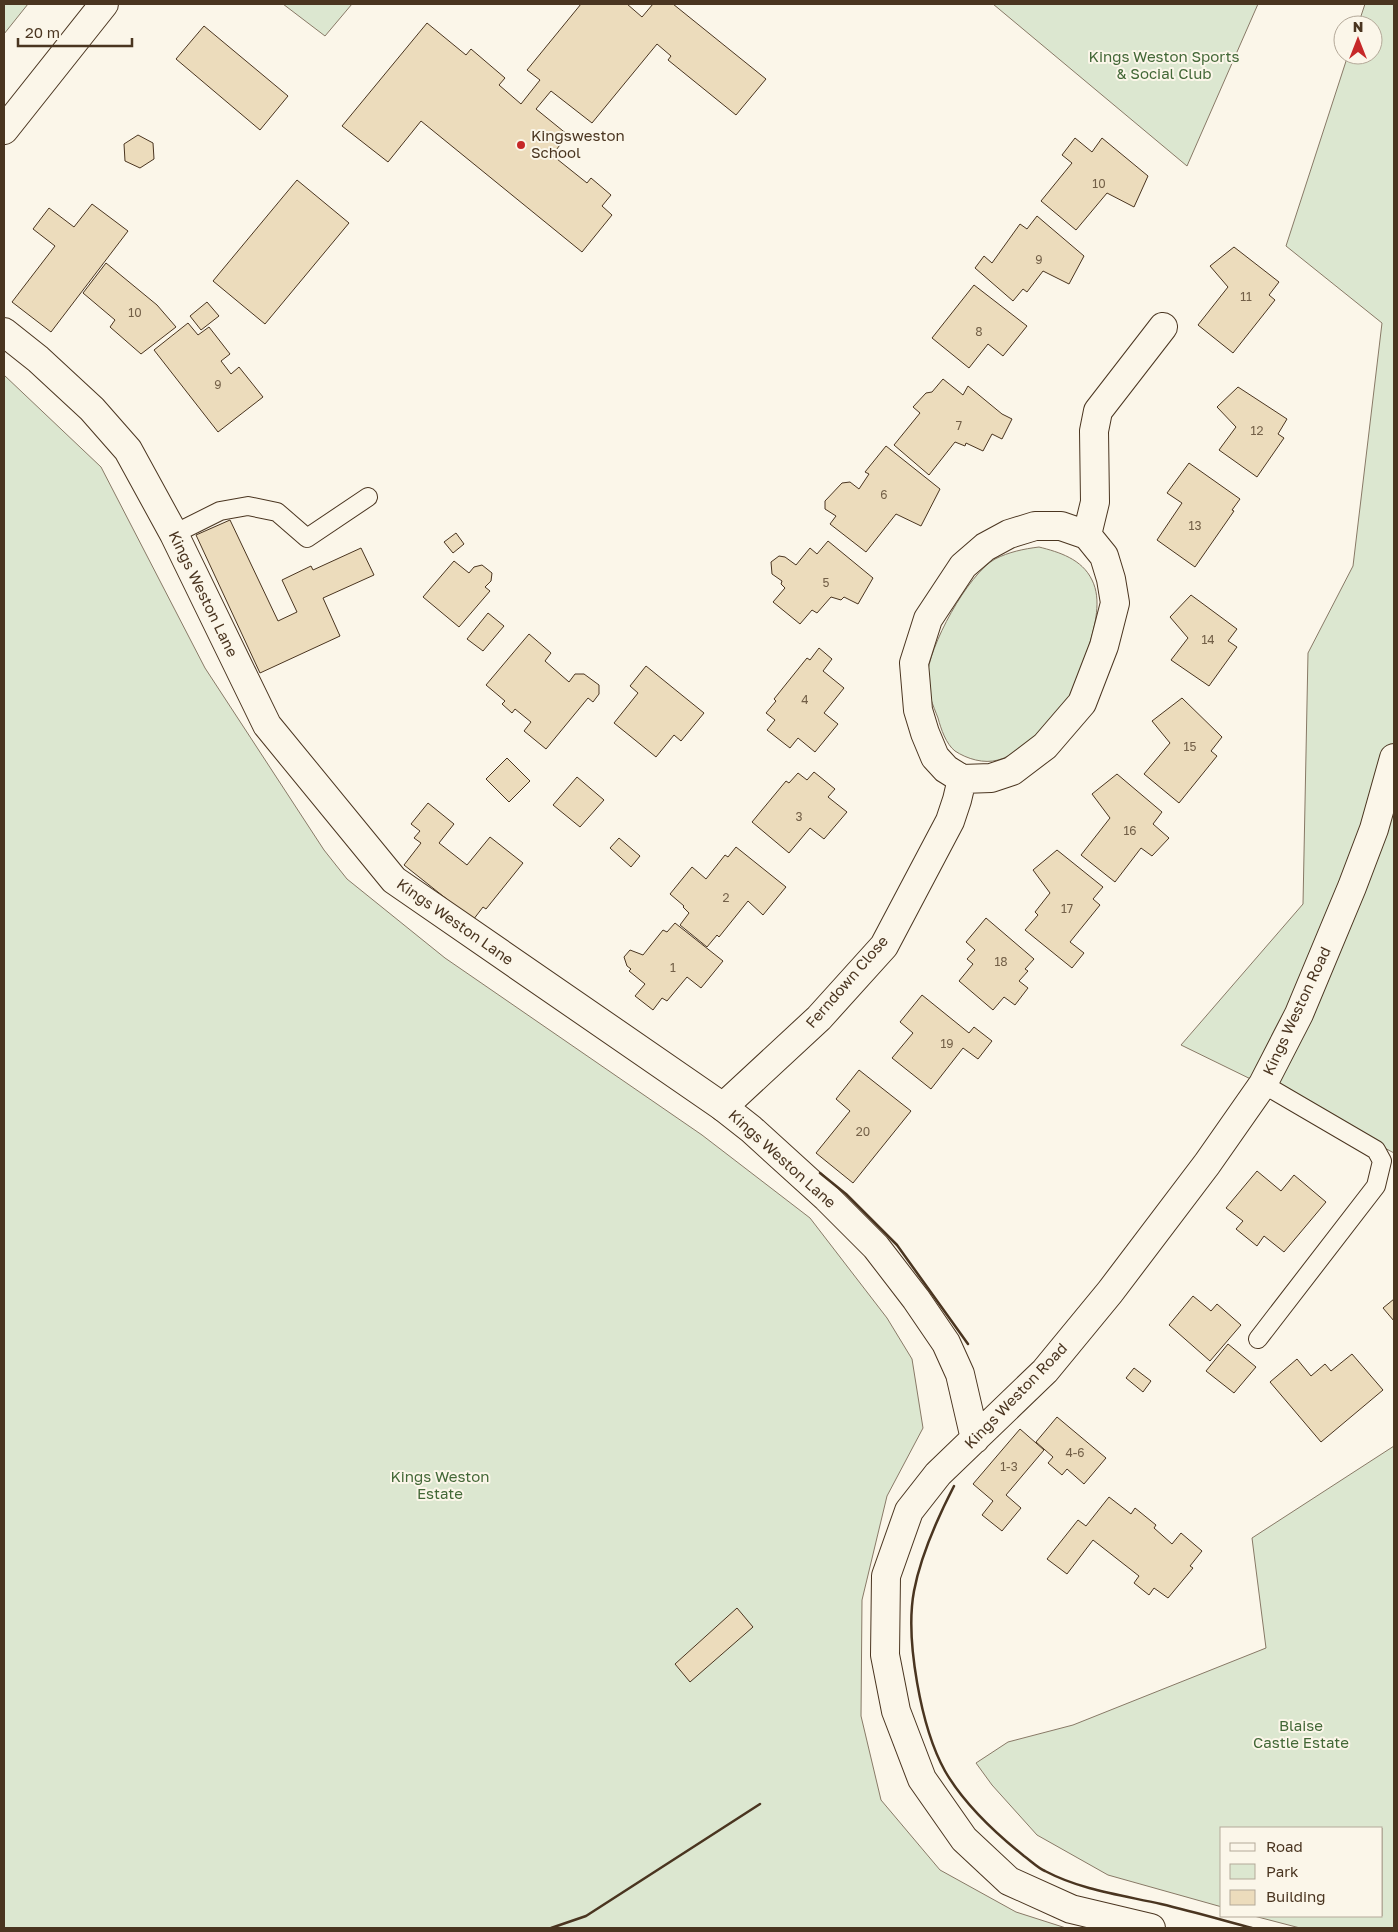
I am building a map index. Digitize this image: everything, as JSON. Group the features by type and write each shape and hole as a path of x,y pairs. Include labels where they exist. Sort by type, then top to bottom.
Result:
{"street":[{"path":"4,130 104,4"},
{"path":"1087,535 1095,502 1094,431 1098,411 1163,327"},
{"name":"Kings Weston Lane","path":"4,332 38,359 92,408 128,450 174,534 267,725 394,880 723,1107 751,1129 827,1198 876,1247 916,1299 946,1343 960,1374 975,1440"},
{"path":"1035,526 1061,526 1087,535 1104,556 1115,603 1104,646 1082,702 1045,746 1012,771 990,778 962,779 946,769 935,757 918,710 914,663 928,619 962,566 985,547 1009,534 1035,526"},
{"name":"Kings Weston Road","path":"1151,1928 1071,1909 1009,1881 964,1839 922,1779 896,1711 884,1655 886,1576 909,1511 938,1474 1045,1371 1110,1292 1207,1164 1264,1084 1299,1014 1352,887 1374,829 1394,758"},
{"name":"Ferndown Close","path":"723,1107 819,1018 884,946 950,820 962,779"}],"lane":[{"path":"174,534 220,511 248,506 277,512 307,538 368,497"},
{"path":"1258,1338 1376,1186 1382,1161 1376,1150 1264,1084"}],"green space":[{"path":"4,4 28,4 4,34"},
{"path":"283,4 352,4 325,36"},
{"name":"Kings Weston Sports & Social Club","path":"993,4 1258,4 1187,166"},
{"path":"1365,4 1394,4 1394,1153 1308,1107 1181,1045 1303,904 1308,653 1353,566 1382,323 1286,246 1345,65 1383,65 1383,15 1361,15"},
{"name":"Kings Weston Estate","path":"4,375 101,467 205,668 324,850 347,879 445,958 702,1135 810,1218 887,1318 912,1359 923,1428 887,1496 862,1600 861,1716 881,1800 940,1870 1016,1912 1066,1928 4,1928"},
{"path":"1039,547 1062,554 1076,562 1088,573 1092,580 1097,596 1097,604 1093,630 1084,662 1074,689 1068,699 1052,720 1031,741 1009,756 998,760 981,761 970,758 955,751 946,740 931,698 927,678 934,648 951,612 984,567 1006,554"},
{"name":"Blaise Castle Estate","path":"1394,1446 1394,1928 1300,1928 1258,1917 1383,1917 1383,1827 1220,1827 1220,1906 1108,1875 1037,1835 992,1785 976,1763 1008,1742 1073,1725 1266,1648 1252,1538"}],"building":[{"path":"581,4 627,4 642,17 653,4 673,4 766,79 736,115 668,60 671,56 657,44 592,123 551,91 536,109 568,135 552,155 587,183 591,178 611,195 602,206 612,215 582,252 421,121 388,162 342,126 427,23 466,55 471,49 505,78 499,85 521,104 540,80 527,70"},
{"path":"204,26 288,96 260,130 176,59"},
{"path":"138,135 153,143 154,159 140,168 125,161 124,144"},
{"path":"1075,138 1092,152 1102,138 1148,176 1134,207 1107,193 1076,230 1041,201 1072,163 1062,155"},
{"path":"297,180 349,223 265,324 213,281"},
{"path":"92,204 128,231 51,332 12,302 55,246 33,229 49,208 74,227"},
{"path":"1037,216 1084,256 1069,284 1043,271 1027,292 1023,289 1013,301 975,268 984,256 992,263 1020,224 1027,229"},
{"path":"1234,247 1279,282 1269,295 1275,300 1233,353 1198,325 1228,287 1210,266"},
{"path":"106,263 157,305 176,327 141,354 110,327 115,320 83,293"},
{"path":"974,285 1027,326 1003,356 988,344 969,368 932,338"},
{"path":"207,302 219,316 201,330 190,316"},
{"path":"188,323 198,335 209,327 230,354 221,361 231,374 239,367 263,397 218,432 154,350"},
{"path":"943,379 963,395 968,386 1002,414 1012,419 1002,439 992,434 983,451 966,443 965,446 955,442 929,475 894,445 920,413 913,407 926,393 932,392"},
{"path":"1238,387 1287,419 1278,434 1284,438 1257,477 1219,450 1236,427 1217,407"},
{"path":"886,446 940,489 921,526 896,514 866,552 830,524 836,516 825,509 825,501 842,483 850,482 859,489 869,474 865,472"},
{"path":"1189,463 1240,499 1232,510 1234,511 1195,567 1157,540 1182,503 1167,493"},
{"path":"230,520 278,621 297,612 282,580 311,566 313,570 361,548 374,575 323,598 340,636 260,673 196,535"},
{"path":"456,533 464,544 453,553 444,542"},
{"path":"828,541 873,578 858,604 844,597 841,600 831,597 817,613 812,610 800,624 773,602 785,588 781,584 782,581 772,574 771,562 779,556 785,557 796,565 810,548 817,554"},
{"path":"454,561 469,573 474,567 482,565 492,573 491,581 485,587 490,591 459,627 423,597"},
{"path":"1191,595 1237,629 1228,641 1237,647 1209,686 1171,660 1188,638 1170,617"},
{"path":"488,613 504,626 483,651 467,639"},
{"path":"529,634 551,653 545,661 569,682 575,674 584,674 599,685 599,694 593,702 588,698 546,749 524,731 531,722 515,709 512,713 502,704 505,701 486,685"},
{"path":"819,648 832,659 823,671 844,688 824,713 838,724 815,752 798,738 790,748 767,730 775,720 766,713 776,701 774,699 807,658 810,660"},
{"path":"646,666 704,713 681,741 674,735 656,757 614,723 638,693 630,686"},
{"path":"1182,698 1222,737 1211,751 1217,756 1179,803 1144,774 1170,743 1152,721"},
{"path":"507,758 530,781 509,802 486,779"},
{"path":"814,772 835,789 828,797 847,812 824,839 810,828 789,853 752,822 786,781 789,783 798,773 807,780"},
{"path":"1117,774 1162,812 1153,824 1169,838 1152,856 1141,848 1115,882 1081,855 1110,818 1092,794"},
{"path":"577,777 604,800 580,827 553,805"},
{"path":"428,803 454,824 439,843 467,865 490,837 523,863 486,909 483,907 473,920 404,865 421,843 414,838 420,831 411,824"},
{"path":"619,838 640,856 631,867 610,848"},
{"path":"736,847 786,887 763,915 748,901 719,937 717,935 707,947 680,925 689,913 670,894 692,867 706,879 725,855 728,857"},
{"path":"1057,850 1103,887 1093,899 1100,905 1070,942 1084,953 1072,968 1025,930 1038,915 1035,912 1050,893 1033,870"},
{"path":"986,918 1034,959 1025,969 1028,971 1019,981 1028,988 1015,1005 1004,997 993,1010 959,981 973,964 967,959 975,950 966,942"},
{"path":"675,923 723,961 701,988 687,977 667,1001 662,998 653,1010 635,996 645,984 629,971 631,969 627,966 624,957 630,950 643,955 663,930 667,932"},
{"path":"922,995 969,1033 974,1027 992,1041 978,1059 963,1048 931,1089 892,1058 913,1033 900,1022"},
{"path":"859,1070 911,1111 853,1183 816,1153 850,1111 836,1099"},
{"path":"1257,1171 1281,1191 1294,1175 1326,1202 1284,1252 1264,1236 1257,1246 1236,1229 1243,1221 1226,1208"},
{"path":"1193,1296 1211,1311 1217,1304 1241,1325 1210,1361 1169,1325"},
{"path":"1394,1299 1394,1321 1383,1308"},
{"path":"1228,1344 1256,1367 1234,1393 1206,1371"},
{"path":"1352,1354 1383,1390 1321,1442 1270,1382 1297,1359 1311,1376 1325,1364 1331,1371"},
{"path":"1134,1368 1151,1381 1143,1392 1126,1378"},
{"path":"1057,1417 1106,1458 1084,1484 1067,1469 1062,1475 1048,1463 1053,1457 1036,1442"},
{"path":"1020,1429 1044,1450 1006,1495 1021,1508 1002,1531 982,1515 993,1501 973,1484"},
{"path":"1109,1497 1131,1514 1135,1508 1156,1525 1154,1528 1172,1544 1181,1533 1202,1551 1190,1566 1193,1568 1168,1598 1154,1588 1149,1595 1134,1583 1139,1576 1093,1540 1067,1574 1047,1559 1078,1520 1086,1526"},
{"path":"737,1608 753,1627 690,1682 675,1664"}],"wall":[{"path":"820,1173 846,1194 897,1245 968,1344"},
{"path":"954,1486 925,1550 917,1577 912,1611 912,1633 917,1683 922,1708 936,1753 961,1795 991,1827 1024,1856 1037,1866 1059,1878 1116,1895 1172,1907 1252,1928"},
{"path":"551,1928 586,1916 760,1804"}],"place":[{"name":"Kingsweston School","path":"521,145"}]}
